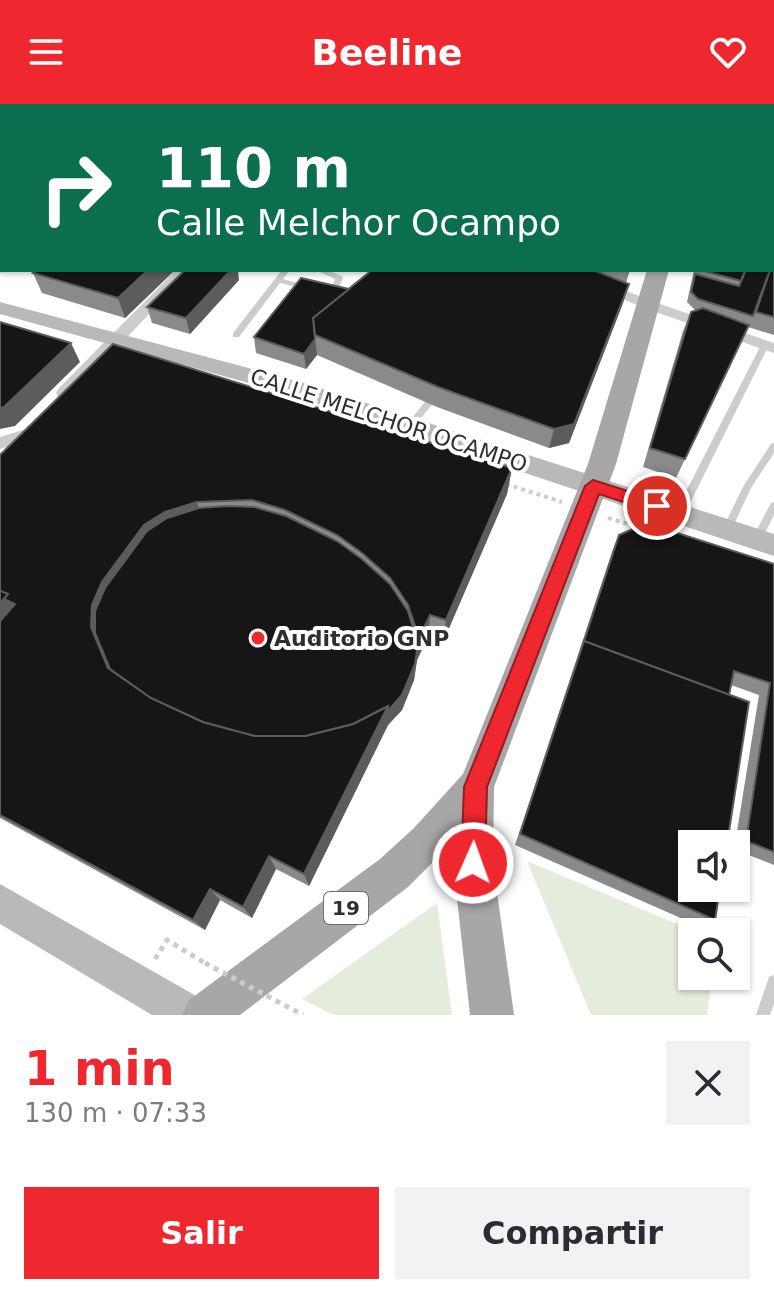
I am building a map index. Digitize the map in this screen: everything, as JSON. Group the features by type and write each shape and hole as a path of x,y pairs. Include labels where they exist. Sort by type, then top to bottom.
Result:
{"main road":[{"name":"19","path":"492,1015 473,863 476,787 614,429 657,272"},
{"name":"19","path":"204,1015 394,873 428,842 476,787"}],"street":[{"path":"54,404 182,272"},
{"path":"566,272 649,305 769,346"},
{"name":"CALLE MELCHOR OCAMPO","path":"0,308 119,336 411,425 589,498 680,513 766,542"},
{"path":"0,443 28,431 0,458"},
{"path":"0,903 191,1015"}],"lane":[{"path":"236,335 283,272"},
{"path":"278,280 325,291 335,288 339,281 338,276 326,272"},
{"path":"680,513 769,346"},
{"path":"411,425 445,382"},
{"path":"727,530 747,487 774,446"},
{"path":"766,542 774,506"},
{"path":"763,1015 774,982"}],"path":[{"path":"494,480 589,498 642,529"},
{"path":"140,985 167,940 303,1015"}],"green space":[{"path":"527,861 678,924 678,990 710,990 707,1015 591,1015"},
{"path":"437,903 452,1015 334,1015 302,999"}],"building":[{"path":"35,272 146,272 118,298"},
{"path":"183,272 229,272 186,318 147,307"},
{"path":"370,272 598,272 629,284 574,424 554,429 438,387 315,335 313,318"},
{"path":"708,272 744,272 741,281"},
{"path":"745,272 769,272 753,316 698,299 691,292 695,274 739,286"},
{"path":"769,272 774,272 774,317 756,312"},
{"path":"301,278 349,289 313,318 315,339 304,354 254,337"},
{"path":"703,308 749,325 685,459 650,448 691,312"},
{"path":"0,322 71,343 0,408"},
{"path":"113,344 512,468 446,620 430,615 419,638 408,605 390,578 362,553 337,535 285,510 252,500 197,502 165,512 144,525 102,582 92,605 91,627 108,668 151,698 203,722 255,736 305,736 353,724 388,706 304,874 269,856 243,907 210,889 193,920 0,815 0,621 15,604 4,599 8,594 0,591 0,455"},
{"name":"Auditorio GNP","path":"254,507 286,516 337,541 390,584 408,611 418,644 415,664 402,695 388,711 388,706 353,724 305,736 255,736 203,722 151,698 110,669 95,633 95,611 105,588 147,531 167,518 199,508"},
{"path":"646,523 774,564 774,852 750,843 748,830 770,683 734,671 729,695 584,641 583,644 619,535"},
{"path":"0,591 8,594 0,603"},
{"path":"584,641 749,702 729,830 678,830 678,902 718,902 715,918 710,918 520,834"}],"place":[{"name":"Auditorio GNP","path":"258,638"}],"route":[{"path":"473,863 476,787 593,486 657,506"}]}
